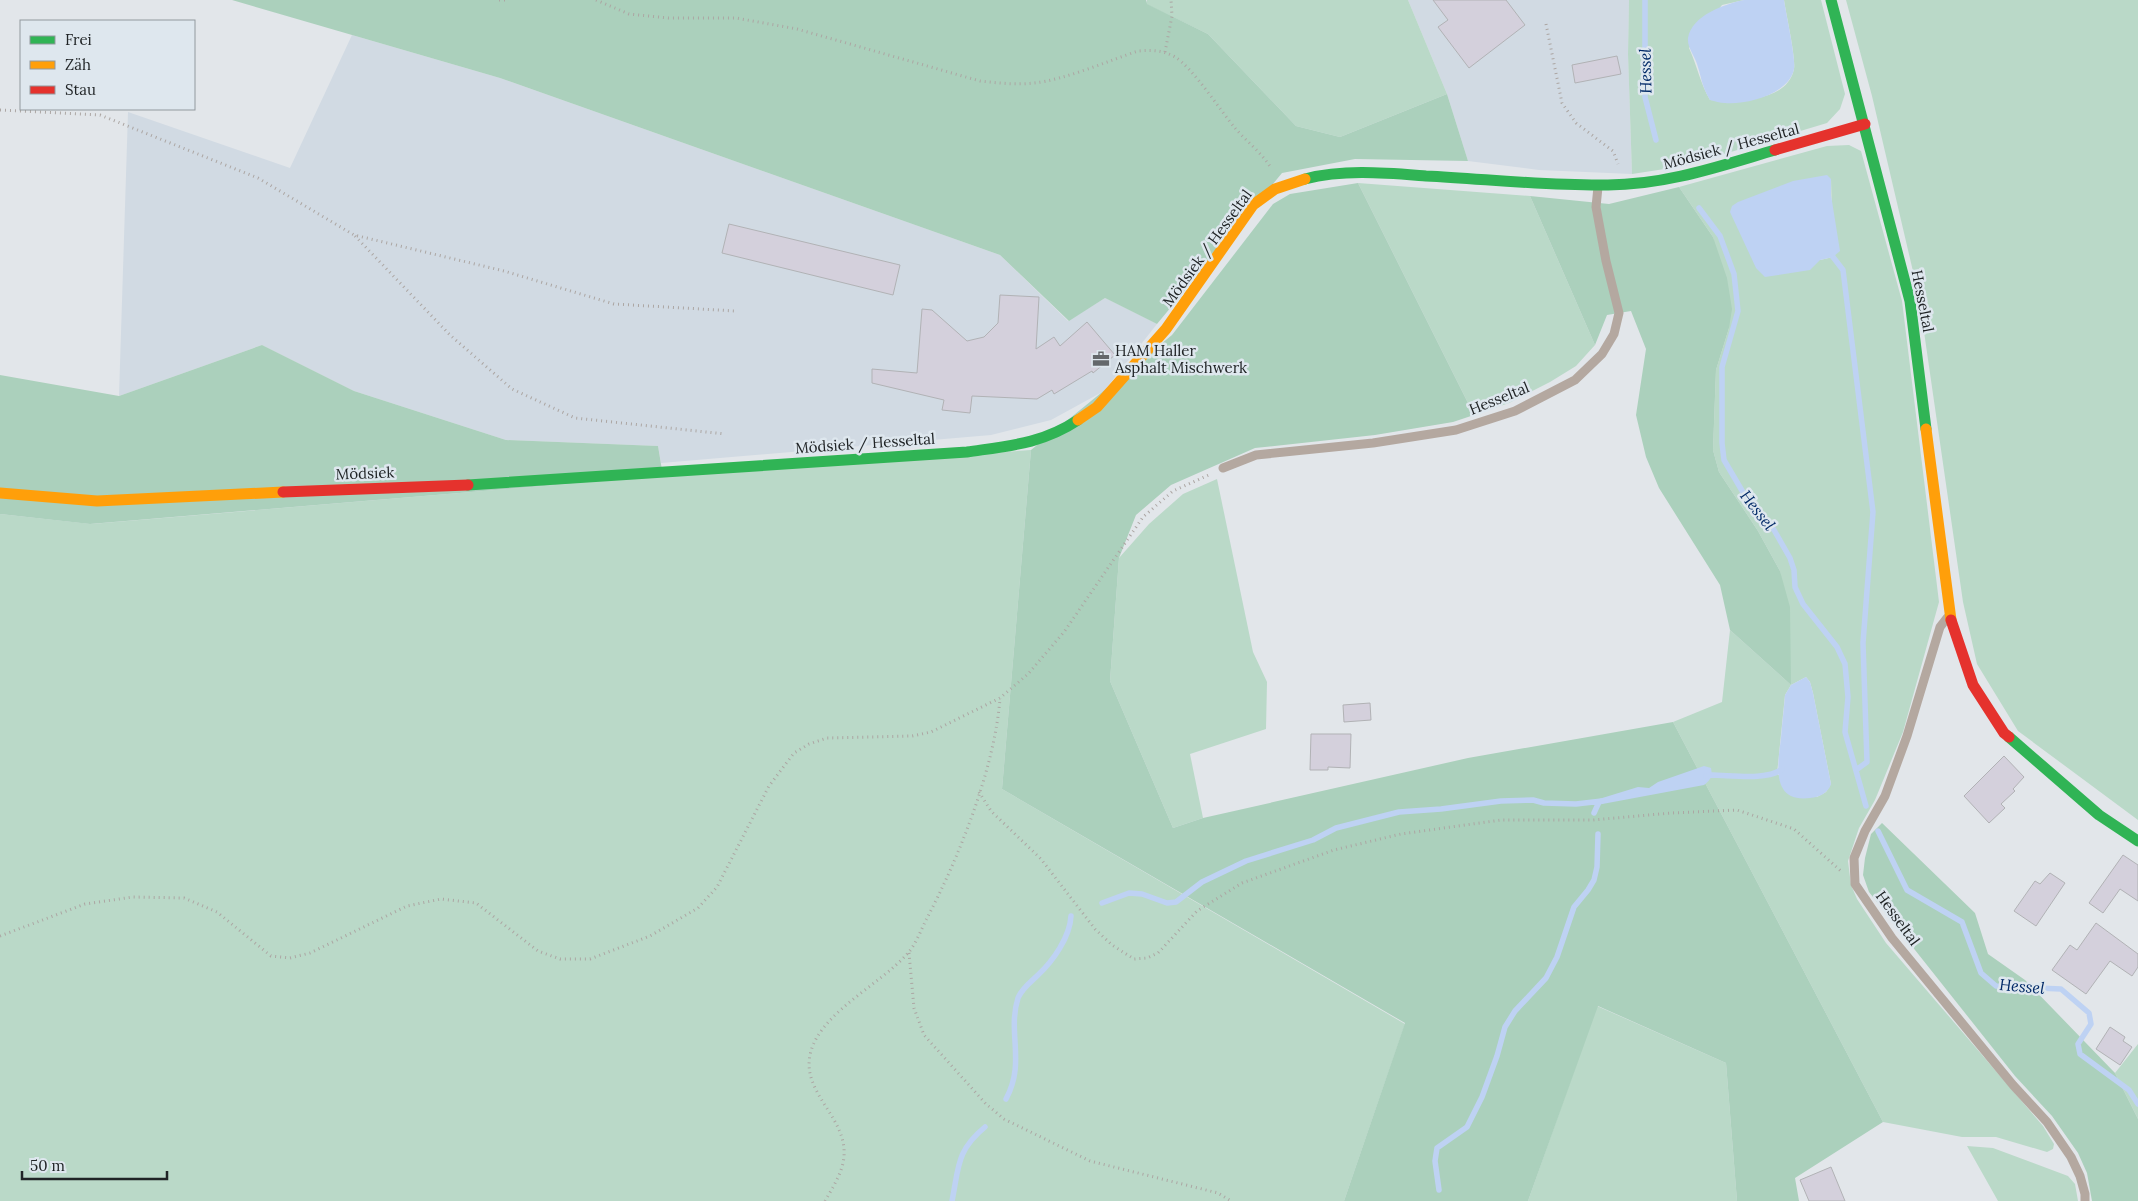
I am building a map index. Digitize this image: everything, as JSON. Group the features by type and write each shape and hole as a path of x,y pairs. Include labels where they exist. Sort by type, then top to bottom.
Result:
{"street":[{"name":"Hesseltal","path":"1831,0 1910,301 1950,615 1973,685 2004,733 2099,816 2138,840"},
{"name":"Mödsiek / Hesseltal","path":"731,467 967,452 1029,443 1064,429 1097,407 1166,329 1253,206 1265,194 1280,186 1318,176 1354,173 1406,174 1598,186 1649,183 1679,178 1865,124"},
{"name":"Mödsiek","path":"0,493 97,501 196,494 461,485 731,467"}],"lane":[{"name":"Hesseltal","path":"1223,468 1256,455 1373,444 1456,430 1515,411 1575,380 1602,354 1614,334 1619,313 1606,261 1596,206 1598,186"},
{"name":"Hesseltal","path":"1950,615 1940,627 1907,736 1885,796 1865,831 1854,858 1855,884 1892,938 2013,1086 2047,1122 2071,1157 2080,1176 2085,1201"}],"path":[{"path":"499,0 506,0"},
{"path":"596,0 629,14 668,18 736,18 797,29 980,80 1008,84 1053,80 1138,51 1152,50 1165,52 1177,58 1190,71 1236,129 1269,165 1280,186"},
{"path":"1165,52 1172,16 1171,0"},
{"path":"1546,24 1562,103 1576,123 1613,150 1618,162 1618,184"},
{"path":"0,110 100,115 258,178 354,235 450,335 512,388 575,418 724,434"},
{"path":"354,235 504,272 614,304 735,311"},
{"path":"0,936 85,904 133,897 184,898 217,912 270,956 290,958 310,953 408,906 441,898 476,904 538,951 560,959 590,958 650,936 698,908 717,887 769,786 794,753 809,744 827,738 912,736 932,732 1000,698 1028,674 1064,632 1143,517 1173,491 1223,468"},
{"path":"825,1201 838,1177 844,1156 842,1138 835,1118 818,1095 809,1074 810,1052 820,1029 909,952 947,880 979,792 998,720 1000,698"},
{"path":"979,792 991,811 1041,859 1095,929 1112,945 1134,959 1146,958 1158,953 1197,912 1242,883 1334,850 1401,834 1501,820 1593,820 1672,812 1737,810 1794,829 1855,884"},
{"path":"909,952 914,1008 924,1035 986,1104 1004,1119 1090,1161 1218,1193 1231,1201"}],"shaded area":[{"path":"1408,0 1629,0 1628,54 1632,174 1539,170 1468,161 1447,94"},
{"path":"352,35 500,78 1000,255 1068,321 1105,298 1157,324 1104,391 1051,420 991,435 661,463 658,446 506,440 354,391 262,345 119,396 128,112 290,168"}],"green space":[{"path":"232,0 1146,0 1147,4 1208,34 1296,126 1340,137 1447,94 1468,161 1355,159 1282,173 1157,324 1105,298 1069,321 1000,255 500,78"},
{"path":"1147,0 1408,0 1447,94 1340,137 1296,126 1208,34 1146,4"},
{"path":"1629,0 1744,0 1722,5 1689,48 1710,100 1746,100 1771,94 1782,88 1789,80 1794,69 1784,0 1821,0 1845,94 1840,109 1827,123 1684,166 1632,174 1628,54"},
{"path":"1846,0 2138,0 2138,820 2018,731 1977,664 1963,602 1919,297 1872,96"},
{"path":"1849,145 1861,151 1902,301 1939,602 1903,732 1875,800 1859,828 1848,861 1851,885 1857,899 1886,943 2043,1126 2054,1144 2053,1149 2047,1152 1996,1137 1962,1137 1883,1122 1673,722 1722,702 1730,630 1791,685 1780,571 1758,531 1719,472 1713,450 1716,370 1729,328 1713,237 1679,187 1827,146","holes":["1831,179 1833,257 1820,260","1806,677 1810,682 1813,693 1831,784 1826,792 1817,797 1777,774 1785,695 1791,685"]},
{"path":"1358,183 1530,196 1595,345 1576,366 1550,382 1509,403 1474,415"},
{"path":"1358,183 1474,415 1453,422 1375,435 1255,448 1171,485 1136,515 1119,558 1110,681 1173,828 1203,818 1468,758 1673,722 1883,1122 1795,1178 1799,1201 1737,1201 1726,1063 1598,1006 1528,1201 1344,1201 1405,1023 1002,789 1031,450 1172,335 1273,204 1290,194"},
{"path":"1679,187 1713,237 1727,278 1732,309 1729,328 1716,370 1713,450 1719,472 1758,531 1780,571 1790,607 1791,685 1730,630 1720,585 1659,488 1646,457 1636,415 1646,349 1631,311 1607,315 1595,345 1530,196 1609,204"},
{"path":"262,345 354,391 506,440 658,446 663,476 90,524 0,514 0,375 119,396"},
{"path":"1031,450 1002,789 1405,1024 1344,1201 0,1201 0,514 91,524 663,476"},
{"path":"1217,479 1253,652 1267,682 1266,729 1190,754 1203,818 1173,828 1110,681 1119,558 1149,524 1183,494"},
{"path":"1882,823 1975,913 1988,954 2025,980 2115,1073 2138,1119 2138,1201 2092,1201 2087,1173 2078,1153 2052,1116 2015,1076 1869,892 1863,875 1865,858 1871,834"},
{"path":"1597,1006 1726,1063 1737,1201 1528,1201"},
{"path":"2138,1044 2138,1119 2115,1073"},
{"path":"1967,1146 1993,1148 2068,1176 2075,1184 2078,1201 1998,1201"}],"water":[{"path":"1744,0 1784,0 1794,64 1791,78 1776,91 1755,100 1721,103 1710,100 1702,82 1688,38 1691,30 1702,17 1728,4"},
{"path":"1827,175 1831,179 1831,195 1840,251 1833,257 1820,260 1810,270 1765,277 1756,268 1730,212 1732,206 1793,181"},
{"path":"1806,677 1810,682 1813,693 1831,784 1828,790 1820,796 1797,798 1788,794 1782,788 1778,769 1785,695 1791,685"},
{"path":"1704,766 1711,768 1712,774 1704,785 1597,805 1596,803 1599,799 1638,787 1649,788 1658,782"}],"building":[{"path":"1433,0 1506,0 1525,25 1469,68 1438,27 1448,20"},
{"path":"1617,56 1621,74 1575,83 1572,65"},
{"path":"729,224 900,265 893,295 722,253"},
{"path":"1000,295 1039,297 1036,349 1054,337 1060,346 1087,322 1115,355 1093,373 1092,371 1054,394 1052,390 1037,399 972,396 970,413 942,410 944,400 872,383 872,369 917,373 922,309 932,310 967,341 984,337 998,323"},
{"path":"1370,703 1371,720 1344,722 1343,705"},
{"path":"1311,734 1351,734 1350,768 1328,767 1328,770 1310,770"},
{"path":"2004,756 2024,777 2013,789 2015,791 2001,804 2005,808 1989,823 1964,796"},
{"path":"2123,855 2138,865 2138,901 2120,889 2103,913 2089,903"},
{"path":"2050,873 2065,883 2036,926 2014,911 2035,881 2040,884"},
{"path":"2096,923 2138,954 2138,967 2132,976 2110,961 2086,994 2052,970 2070,945 2077,950"},
{"path":"2110,1027 2125,1037 2123,1041 2132,1047 2120,1065 2096,1049"},
{"path":"1831,1167 1845,1201 1809,1201 1800,1180"}],"waterway":[{"name":"Hessel","path":"1645,0 1645,97 1656,140"},
{"name":"Hessel","path":"1699,208 1720,236 1734,274 1738,311 1722,367 1722,443 1724,460 1744,494 1774,530 1790,558 1794,570 1795,587 1803,604 1837,647 1845,664 1848,697 1845,732 1866,806"},
{"path":"1833,257 1843,270 1873,512 1863,643 1867,762 1856,770"},
{"path":"1706,776 1758,776 1776,773 1782,769"},
{"path":"1102,903 1129,893 1142,894 1167,903 1176,902 1202,882 1246,861 1313,840 1336,828 1399,812 1441,809 1501,801 1533,800 1544,803 1576,804 1602,801"},
{"path":"1594,813 1599,802"},
{"name":"Hessel","path":"1878,831 1907,890 1962,922 1981,973 1996,986 2061,989 2089,1013 2091,1024 2078,1044 2080,1054 2129,1090 2138,1104"},
{"path":"1439,1190 1435,1161 1437,1148 1467,1127 1482,1097 1505,1027 1515,1011 1546,978 1557,957 1574,907 1594,880 1597,867 1598,834"},
{"path":"1006,1099 1015,1073 1014,1023 1018,998 1024,988 1055,956 1068,932 1071,916"},
{"path":"952,1201 960,1160 969,1144 985,1127"}],"traffic: fast":[{"path":"1831,0 1910,301 1926,429"},
{"path":"1305,179 1335,174 1365,173 1563,184 1630,184 1693,174 1775,150"},
{"path":"468,485 967,452 1011,446 1038,439 1065,428 1078,420"},
{"path":"2009,737 2099,815 2138,841"}],"traffic: slow":[{"path":"1078,420 1097,407 1166,329 1253,205 1275,189 1305,179"},
{"path":"1926,429 1951,620"},
{"path":"0,493 97,501 283,492"}],"traffic: jam":[{"path":"1775,150 1865,124"},
{"path":"283,492 468,485"},
{"path":"1951,620 1973,685 2004,733 2009,737"}],"place":[{"name":"HAM Haller Asphalt Mischwerk","path":"1101,359"}]}
